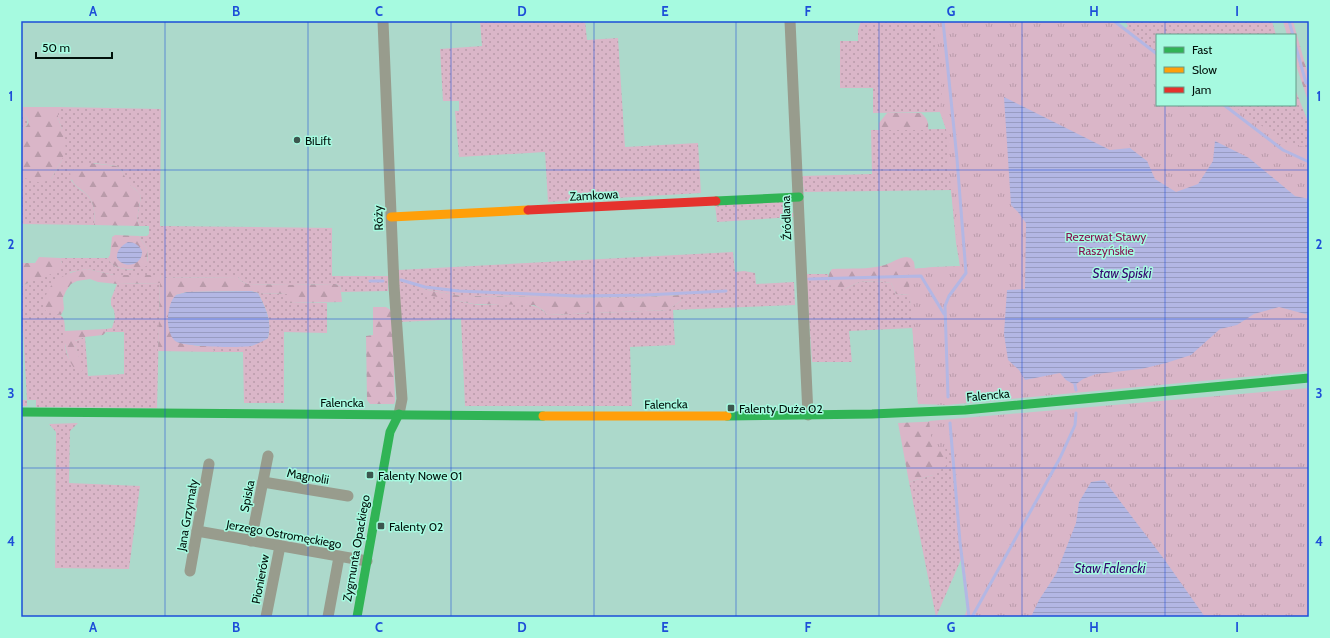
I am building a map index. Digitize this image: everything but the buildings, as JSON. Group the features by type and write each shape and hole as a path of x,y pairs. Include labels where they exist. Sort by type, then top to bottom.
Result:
{"street":[{"name":"Róży","path":"383,21 394,286 402,399 399,414"},
{"name":"Źródlana","path":"790,21 808,415"},
{"name":"Zamkowa","path":"391,217 799,197"},
{"name":"Falencka","path":"21,412 658,417 879,414 965,410 1309,378"},
{"name":"Zygmunta Opackiego","path":"357,617 390,432 399,414"},
{"name":"Spiska","path":"251,541 268,456"},
{"name":"Jana Grzymały","path":"190,571 209,464"},
{"name":"Magnolii","path":"263,482 348,496"},
{"name":"Jerzego Ostromęckiego","path":"197,531 367,561"},
{"name":"Pionierów","path":"266,617 280,546"},
{"name":"Zygmunta Opackiego","path":"328,617 340,557"}],"green space":[{"path":"480,21 585,21 587,40 618,38 625,147 698,143 701,193 548,202 545,152 459,157 455,111 459,111 459,101 443,101 440,49 482,46"},
{"path":"861,21 946,21 978,285 941,281 933,267 960,266 956,243 951,190 804,192 802,176 872,174 871,130 946,129 940,112 873,113 873,88 840,88 840,41 858,41 858,30"},
{"name":"Rezerwat Stawy Raszyńskie","path":"935,21 1112,21 1156,52 1156,106 1233,106 1285,142 1309,148 1309,371 947,405 918,404 908,269 960,266 946,129 940,112 942,88"},
{"path":"1125,21 1272,21 1276,34 1156,34 1156,72 1112,40 1128,26"},
{"path":"1283,21 1293,21 1309,78 1309,104 1296,65 1296,34 1287,34"},
{"path":"1296,92 1309,124 1309,180 1201,106 1296,106"},
{"path":"21,107 58,107 58,118 66,149 62,160 51,179 41,183 21,177 21,129 28,125 28,119"},
{"path":"58,107 161,109 160,226 332,228 332,276 388,276 388,291 341,292 340,286 335,284 247,284 241,281 238,277 161,278 160,275 114,275 87,269 70,272 58,314 62,316 64,320 65,347 69,358 74,366 82,370 75,341 85,337 88,376 124,374 124,332 106,332 106,329 112,328 115,318 114,310 111,305 111,299 117,284 160,283 157,408 36,407 36,400 27,400 23,330 21,328 21,287 62,263 60,258 108,258 116,267 129,270 140,267 148,261 147,249 139,236 147,236 149,234 149,226 139,226 137,219 141,196 127,183 122,171 116,166 94,163 71,180 91,200 94,212 94,225 21,224 21,177 51,179 62,160 62,129 58,118"},
{"path":"21,108 28,123 21,129"},
{"path":"887,113 921,113 927,120 928,130 879,130 879,123"},
{"path":"89,163 116,166 122,171 128,183 141,196 137,219 139,226 94,225 94,211 91,200 86,193 75,184 70,172"},
{"path":"789,200 789,213 793,213 793,217 717,222 715,204"},
{"path":"115,235 139,236 147,249 148,265 126,269 115,266 111,263 108,258 110,255 112,237"},
{"path":"733,252 735,272 744,271 755,273 756,284 794,282 795,305 673,310 675,345 630,347 632,406 465,406 461,319 400,322 398,270","holes":["422,289 461,296 631,298 680,295 681,300 668,310 547,315 541,309 532,305 473,304 447,298"]},
{"path":"39,257 60,258 62,263 54,272 21,287 21,263 35,263"},
{"path":"906,257 911,258 914,262 915,269 933,267 941,281 932,404 918,404 910,295 896,294 891,283 876,281 859,282 845,289 833,289 828,279 832,269 879,267"},
{"path":"87,269 114,275 160,275 161,278 238,277 241,281 247,284 335,284 340,286 342,302 287,303 287,294 258,293 251,291 187,292 176,295 177,342 198,346 212,346 214,352 158,351 160,283 117,284 98,282 90,279 77,281 71,284 66,291 63,298 64,309 61,315 49,313 44,309 47,293 55,282 67,274"},
{"path":"806,274 828,274 828,281 845,289 859,282 876,281 891,283 896,294 910,295 913,328 849,331 852,362 812,362"},
{"path":"422,289 461,296 631,298 681,295 681,300 669,310 547,315 543,310 534,305 474,304 427,295 422,292"},
{"path":"258,293 287,294 287,303 327,303 327,333 284,332 284,403 244,403 243,352 214,352 212,346 251,346 268,338 269,320"},
{"path":"373,307 386,307 392,311 394,404 370,404 367,400 366,336 373,335"},
{"path":"106,329 106,332 103,335 85,337 75,341 83,370 80,373 72,366 66,348 64,331"},
{"path":"1309,388 1309,617 964,617 969,605 950,448 933,449 929,421"},
{"path":"21,400 27,400 27,406 21,406"},
{"path":"1024,415 936,617 909,482 933,475 946,442"},
{"path":"944,421 946,466 933,475 909,482 898,423"},
{"path":"78,423 70,431 69,483 140,486 129,569 55,568 56,432 49,424"}],"water":[{"name":"Staw Spiski","path":"1004,97 1110,150 1130,148 1147,161 1155,179 1176,192 1198,184 1213,161 1215,141 1249,158 1295,196 1309,199 1309,315 1279,307 1254,314 1237,325 1220,329 1191,355 1141,369 1096,374 1083,379 1075,385 1066,380 1060,373 1025,380 1019,370 1008,360 1004,334 1007,290 1025,289 1026,223 1011,205"},
{"path":"128,242 136,244 139,247 142,251 142,256 136,263 128,265 120,262 117,258 117,253 120,248"},
{"path":"251,291 258,293 268,315 268,338 251,346 226,347 183,344 172,338 168,317 171,302 176,295 187,292"},
{"name":"Staw Falencki","path":"1104,480 1164,559 1205,617 1031,617 1039,600 1056,574 1076,523 1079,502 1091,482"}],"waterway":[{"path":"943,21 957,159 966,273 949,296 945,306 948,397"},
{"path":"1114,21 1156,53"},
{"path":"1289,21 1293,34"},
{"path":"1296,48 1306,83"},
{"path":"1225,106 1283,150 1309,162"},
{"path":"809,279 921,276 944,314"},
{"path":"401,280 425,287 459,291 578,296 645,295 726,291"},
{"path":"370,281 383,281"},
{"path":"1075,385 1076,390"},
{"path":"972,617 1060,458 1075,425 1076,413"},
{"path":"950,423 960,542 969,617"}],"traffic: fast":[{"path":"716,201 799,197"},
{"path":"727,416 872,414 965,410 1309,378"},
{"path":"21,412 543,416"},
{"path":"357,617 390,432 399,414"}],"traffic: slow":[{"path":"391,217 528,210"},
{"path":"543,416 727,416"}],"traffic: jam":[{"path":"528,210 716,201"}],"place":[{"name":"BiLift","path":"297,140"},
{"name":"Falenty Duże 02","path":"731,408"},
{"name":"Falenty Nowe 01","path":"370,475"},
{"name":"Falenty 02","path":"381,526"}]}
